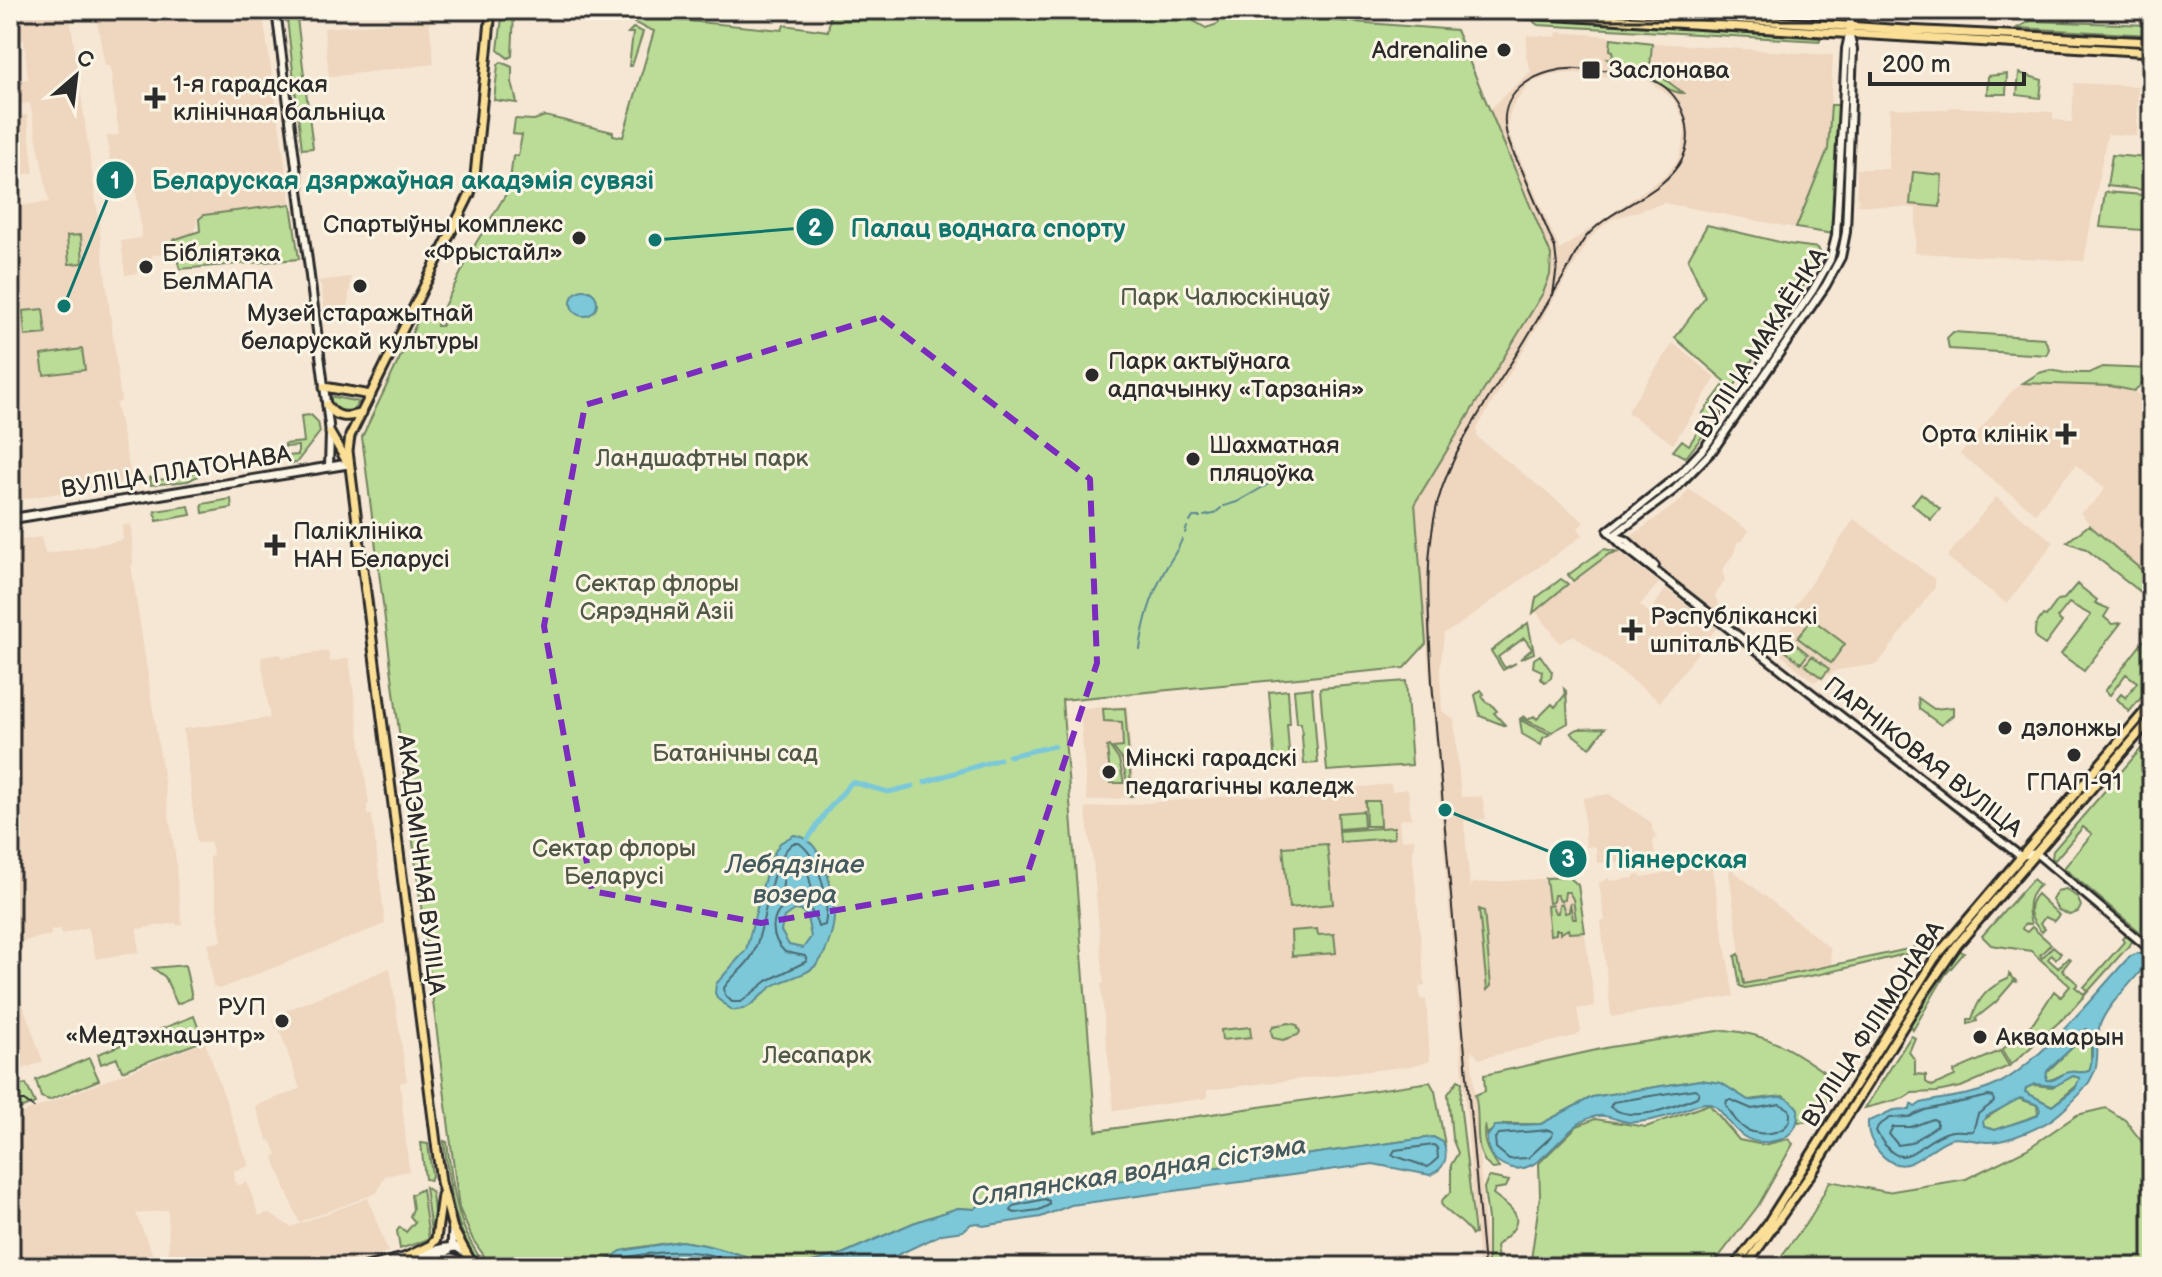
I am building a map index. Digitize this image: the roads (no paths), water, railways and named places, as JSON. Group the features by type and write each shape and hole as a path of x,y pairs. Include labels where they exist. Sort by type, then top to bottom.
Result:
{"main road":[{"path":"348,464 350,436 470,194 475,176 491,10"},
{"path":"1463,10 1850,31 2152,52"},
{"path":"1610,10 1850,31 2152,42"},
{"path":"1850,31 1851,10"},
{"path":"324,387 371,395"},
{"path":"327,405 334,414 343,417 362,413"},
{"path":"330,433 348,464"},
{"name":"ВУЛІЦА ПЛАТОНАВА","path":"10,519 348,464"},
{"name":"АКАДЭМІЧНАЯ ВУЛІЦА","path":"348,464 443,1192 453,1229 473,1266"},
{"name":"ВУЛІЦА ФІЛІМОНАВА","path":"1734,1267 1766,1226 1927,970 2152,703"},
{"name":"ВУЛІЦА ФІЛІМОНАВА","path":"1745,1267 1778,1223 1957,945 2152,718"},
{"path":"2107,755 2115,761"},
{"path":"1856,1083 1864,1089"},
{"path":"406,1257 431,1245 436,1239 443,1192"},
{"path":"394,1267 445,1253 452,1247 453,1229"},
{"path":"366,1267 452,1247 463,1251"},
{"path":"417,1267 452,1258 473,1266"}],"street":[{"path":"276,10 327,405 329,467"},
{"name":"ВУЛІЦА МАКАЁНКА","path":"1610,533 1681,473 1713,436 1806,301 1826,266 1835,244 1846,49 1850,31"},
{"name":"ВУЛІЦА МАКАЁНКА","path":"1610,533 1681,484 1720,440 1821,292 1841,257 1853,49 1850,31"},
{"path":"1835,244 1844,245"},
{"path":"1713,436 1720,440"},
{"name":"ПАРНІКОВАЯ ВУЛІЦА","path":"1610,533 2020,856 2036,853 2152,951"}],"water":[{"path":"584,290 593,294 597,303 593,312 584,316 575,312 571,303 575,294"},
{"name":"Лебядзінае возера","path":"794,835 812,844 819,854 833,902 830,940 813,968 773,986 744,1009 732,1010 718,999 716,984 746,950 769,862 780,843","holes":["794,910 802,911 807,917 811,937 803,948 789,945 781,931 784,917"]},
{"path":"2138,953 2145,956 2146,964 2110,1006 2101,1022 2096,1067 2089,1082 2054,1118 2025,1133 1995,1142 1950,1139 1908,1164 1899,1165 1890,1161 1877,1149 1869,1134 1868,1121 1893,1111 1910,1110 1911,1104 1915,1107 1921,1103 1979,1091 2014,1074 2067,1026 2130,956","holes":["2086,1029 2092,1049 2089,1071 2067,1073 2046,1080 2047,1071 2077,1043","2073,1076 2080,1078 2075,1089 2052,1106 2025,1092 2026,1088 2035,1084 2055,1086","2020,1098 2038,1105 2040,1110 2037,1116 1995,1130 1984,1127 1983,1121"]},
{"path":"1700,1080 1721,1083 1748,1100 1781,1097 1793,1102 1798,1109 1795,1128 1781,1139 1756,1141 1737,1131 1712,1104 1705,1103 1647,1121 1628,1122 1604,1116 1590,1118 1576,1125 1541,1159 1515,1169 1500,1163 1488,1148 1487,1137 1495,1126 1541,1124 1592,1097"},
{"path":"1433,1137 1443,1142 1446,1153 1442,1166 1430,1175 1373,1164 1071,1205 1041,1217 983,1226 971,1224 963,1231 942,1234 872,1267 598,1267 621,1251 681,1241 775,1264 801,1265 842,1254 913,1223 958,1208 975,1209 980,1204 1024,1194"}],"waterway":[{"path":"1224,506 1237,502 1293,470"},
{"path":"1204,516 1214,514 1221,508"},
{"path":"1190,522 1193,517 1200,517"},
{"path":"1185,533 1187,527"},
{"path":"1140,650 1152,600 1182,539"},
{"path":"1009,756 1054,746"},
{"path":"925,782 1000,759"},
{"path":"808,839 852,782 888,792 913,786"}],"tram line":[{"path":"10,1101 24,1101 34,1108"}],"railway":[{"path":"1484,1267 1432,682 1428,591 1433,523 1445,480 1464,439 1550,300 1555,291 1565,274 1583,241 1610,216 1664,181 1683,157 1688,137 1680,106 1667,89 1650,78 1620,71 1564,69 1525,84 1508,103 1505,116 1508,141 1555,248 1557,266 1553,295"}],"place":[{"name":"Adrenaline","path":"1504,50"},
{"name":"Заслонава","path":"1591,70"},
{"name":"1-я гарадская клінічная бальніца","path":"155,98"},
{"name":"Спартыўны комплекс «Фрыстайл»","path":"579,238"},
{"name":"Палац воднага спорту","path":"655,240"},
{"name":"Бібліятэка БелМАПА","path":"146,267"},
{"name":"Музей старажытнай беларускай культуры","path":"360,286"},
{"name":"Беларуская дзяржаўная акадэмія сувязі","path":"64,306"},
{"name":"Парк актыўнага адпачынку «Тарзанія»","path":"1092,375"},
{"name":"Орта клінік","path":"2066,434"},
{"name":"Шахматная пляцоўка","path":"1193,459"},
{"name":"Паліклініка НАН Беларусі","path":"275,545"},
{"name":"Рэспубліканскі шпіталь КДБ","path":"1632,630"},
{"name":"дэлонжы","path":"2005,728"},
{"name":"ГПАП-91","path":"2074,755"},
{"name":"Мінскі гарадскі педагагічны каледж","path":"1109,772"},
{"name":"Піянерская","path":"1445,810"},
{"name":"РУП «Медтэхнацэнтр»","path":"282,1021"},
{"name":"Аквамарын","path":"1980,1037"}],"park label":[{"name":"Парк Чалюскінцаў","path":"1225,297"},
{"name":"Ландшафтны парк","path":"702,458"},
{"name":"Сектар флоры Сярэдняй Азіі","path":"657,597"},
{"name":"Батанічны сад","path":"735,753"},
{"name":"Сектар флоры Беларусі","path":"614,862"},
{"name":"Лесапарк","path":"817,1055"}],"water label":[{"name":"Сляпянская водная сістэма","path":"1139,1172"}]}
